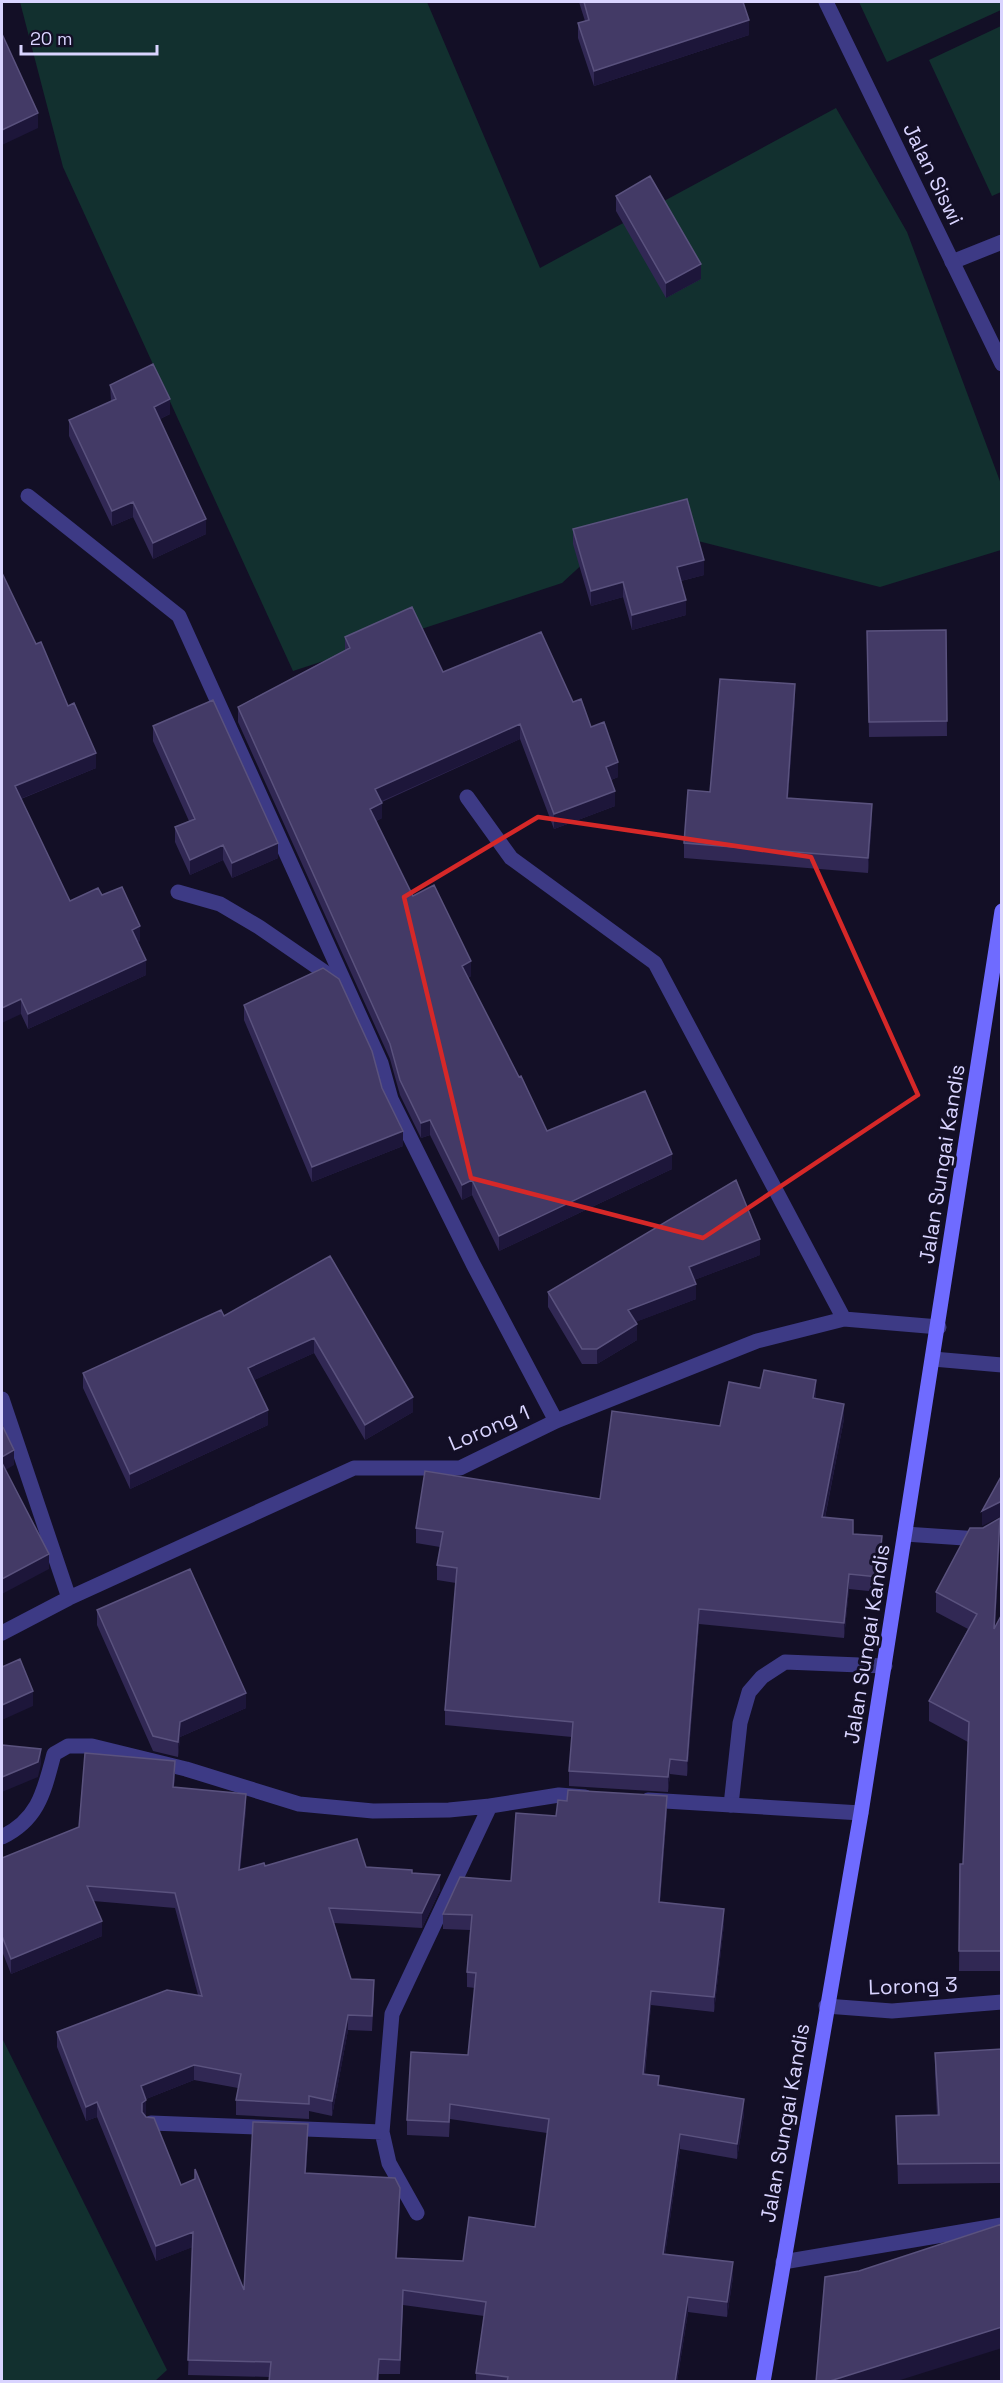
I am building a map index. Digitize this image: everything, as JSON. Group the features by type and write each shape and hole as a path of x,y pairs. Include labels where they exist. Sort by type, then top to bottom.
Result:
{"street":[{"name":"Jalan Siswi","path":"826,2 1002,364"},
{"path":"952,262 1002,242"},
{"path":"27,496 179,616 381,1063 391,1099 473,1264 556,1421"},
{"path":"467,797 512,858 655,963 844,1319"},
{"path":"178,892 220,904 259,927 346,987"},
{"name":"Jalan Sungai Kandis","path":"763,2382 885,1666 1002,911"},
{"name":"Lorong 1","path":"2,1634 69,1598 354,1468 460,1468 556,1421 757,1341 844,1319 939,1327"},
{"path":"933,1359 1002,1365"},
{"path":"2,1399 69,1598"},
{"path":"905,1534 979,1539 1002,1526"},
{"path":"731,1805 740,1723 749,1692 762,1677 784,1662 885,1666"},
{"path":"2,1837 18,1828 41,1801 54,1754 68,1746 92,1746 186,1768 299,1804 373,1811 449,1810 559,1795 605,1798"},
{"path":"628,1799 861,1813"},
{"path":"417,2213 389,2163 382,2133 392,2014 490,1806"},
{"name":"Lorong 3","path":"826,2006 892,2011 1002,2002"},
{"path":"151,2123 382,2133"},
{"path":"783,2262 1002,2225"}],"highlighted area":[{"path":"538,817 811,857 918,1095 703,1238 471,1178 404,897"}],"green space":[{"path":"20,2 427,2 540,268 836,108 907,232 1001,484 1001,550 880,587 627,523 562,583 293,671 63,167"},
{"path":"859,2 1001,2 1001,10 887,62"},
{"path":"1001,26 1001,192 992,196 929,60"},
{"path":"2,2038 167,2370 155,2381 2,2381"}],"building":[{"path":"584,2 743,2 749,20 594,71 578,23 589,20"},
{"path":"2,34 38,113 2,130"},
{"path":"650,176 701,264 666,283 616,196"},
{"path":"153,364 170,399 154,407 206,519 153,543 133,502 112,511 69,420 116,399 110,385"},
{"path":"687,499 704,560 677,567 686,600 632,615 623,582 591,591 573,529"},
{"path":"2,573 36,644 41,642 68,706 74,703 96,753 15,786 70,901 98,888 102,895 122,887 140,926 132,930 146,960 28,1014 21,999 2,1008"},
{"path":"412,607 443,672 541,632 573,702 581,699 591,727 604,722 618,762 606,767 615,791 554,814 520,724 375,789 382,803 370,809 413,896 434,885 471,961 462,966 519,1077 521,1076 547,1131 645,1091 672,1154 499,1236 472,1180 462,1185 430,1120 421,1123 400,1080 390,1044 238,707 350,648 345,637"},
{"path":"946,630 947,721 869,722 867,631"},
{"path":"720,679 795,684 787,798 872,804 868,858 684,843 688,790 710,792"},
{"path":"213,700 278,843 232,863 223,845 190,860 175,827 195,819 153,726"},
{"path":"323,968 339,979 372,1051 382,1088 403,1131 312,1167 244,1005"},
{"path":"736,1180 760,1239 689,1267 696,1284 628,1310 637,1324 597,1349 582,1349 548,1292"},
{"path":"330,1256 413,1397 365,1425 314,1338 248,1368 268,1410 130,1474 83,1373 221,1310 224,1316"},
{"path":"764,1370 816,1380 813,1398 844,1404 822,1517 853,1520 853,1534 882,1536 878,1577 849,1574 844,1623 699,1609 687,1761 670,1759 668,1777 569,1771 573,1722 445,1710 457,1568 437,1565 443,1532 416,1528 425,1471 600,1499 612,1411 720,1426 729,1382 760,1388"},
{"path":"2,1425 14,1450 2,1457"},
{"path":"2,1463 49,1554 2,1579"},
{"path":"1002,1475 1002,1501 982,1511"},
{"path":"1000,1518 994,1629 1002,1614 1002,1951 959,1951 960,1864 963,1864 969,1722 929,1701 977,1614 936,1592 970,1528 983,1528"},
{"path":"190,1569 246,1693 180,1722 178,1742 153,1736 97,1610"},
{"path":"20,1659 33,1691 2,1705 2,1667"},
{"path":"2,1745 41,1749 38,1762 2,1777"},
{"path":"85,1753 175,1761 173,1787 246,1794 239,1870 264,1863 265,1866 357,1839 366,1867 412,1870 412,1873 440,1875 422,1913 329,1908 351,1979 374,1980 372,2016 348,2015 332,2101 309,2096 309,2104 236,2100 241,2074 194,2065 141,2086 146,2100 142,2103 142,2112 146,2117 154,2118 181,2185 195,2179 195,2169 244,2290 253,2122 308,2124 305,2173 395,2178 400,2188 396,2258 463,2261 469,2217 535,2227 549,2119 450,2104 449,2122 407,2120 411,2052 468,2055 476,1973 467,1972 472,1915 443,1914 460,1877 511,1881 516,1813 556,1816 558,1800 567,1801 568,1790 667,1796 659,1902 724,1909 714,1997 651,1991 643,2074 659,2076 658,2085 744,2099 737,2144 680,2134 663,2254 733,2262 727,2302 688,2297 675,2382 507,2382 508,2377 476,2373 486,2302 403,2290 400,2360 379,2359 377,2382 269,2382 271,2362 188,2360 193,2232 156,2246 97,2102 86,2107 57,2032 167,1990 202,1996 175,1893 87,1886 102,1921 11,1959 2,1936 2,1858 79,1827"},
{"path":"1002,2049 1002,2163 898,2164 896,2116 939,2115 935,2053"},
{"path":"1002,2224 1002,2327 827,2382 816,2382 825,2277 859,2271"}]}
